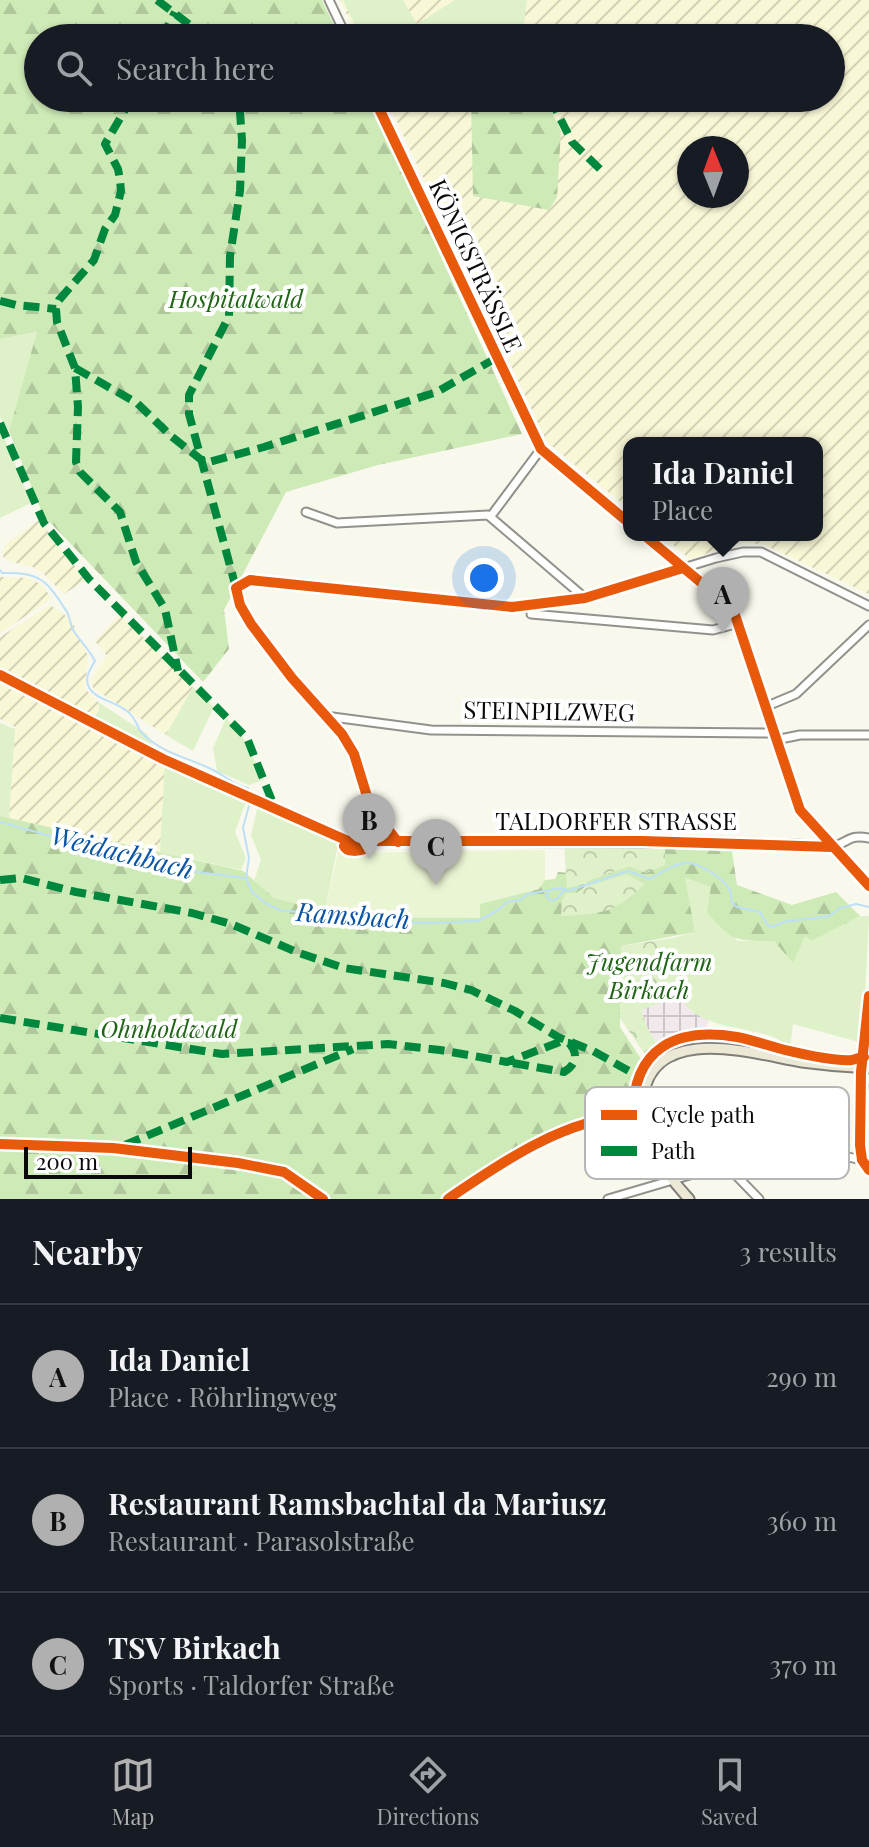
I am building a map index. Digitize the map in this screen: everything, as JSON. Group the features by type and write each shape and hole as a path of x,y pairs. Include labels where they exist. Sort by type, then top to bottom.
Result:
{"main road":[{"path":"646,1087 649,1077 670,1056 688,1050 723,1048 820,1065 866,1068"},
{"path":"673,1180 689,1199"}],"street":[{"path":"329,0 340,24"},
{"name":"KÖNIGSTRÄSSLE","path":"381,112 541,449"},
{"path":"491,516 541,449 623,518"},
{"path":"306,512 337,523 491,516 585,598"},
{"path":"651,541 722,600 739,623 800,810 869,886"},
{"path":"324,716 292,678 240,605 236,588 250,580 512,607 585,598 743,552 761,552 869,606"},
{"path":"531,614 713,630 739,623"},
{"path":"765,707 796,694 869,625"},
{"name":"STEINPILZWEG","path":"324,716 431,730 869,735"},
{"name":"TALDORFER STRASSE","path":"324,716 342,734 354,754 370,806 398,842 642,841 832,847 854,836 869,838"},
{"path":"866,1068 869,996"},
{"path":"863,1085 865,1131 862,1160 869,1170"},
{"path":"849,1157 862,1160"},
{"path":"608,1199 677,1179"},
{"path":"740,1179 759,1199"}],"shaded area":[{"path":"680,996 691,1011 709,1019 705,1032 682,1035 658,1046 640,1009"}],"green space":[{"name":"Hospitalwald","path":"0,0 322,0 333,24 24,24 24,112 374,112 522,434 378,465 286,492 224,610 229,649 203,682 43,515 9,431 37,332 0,339"},
{"path":"340,0 869,0 869,594 765,545 742,542 690,559 668,541 823,541 823,437 623,437 623,504 547,442 393,112 845,112 845,24 351,24"},
{"path":"343,0 403,0 417,24 354,24"},
{"path":"455,0 527,0 524,24 417,24"},
{"path":"471,112 552,112 561,131 557,197 549,210 473,196"},
{"path":"38,332 9,431 0,418 0,339"},
{"path":"0,427 31,503 0,518"},
{"path":"39,520 86,580 64,594 33,567 12,562 2,553 6,544"},
{"path":"0,577 28,578 45,588 51,599 0,633"},
{"path":"50,605 71,619 88,656 85,689 98,702 96,715 89,717 0,673 0,637"},
{"path":"120,614 193,687 166,735 93,688 91,679 107,656 95,641"},
{"path":"0,679 54,703 165,762 160,852 9,818 15,727 0,719"},
{"path":"193,687 214,707 193,751 166,735"},
{"path":"98,702 147,734 155,752 89,717 96,715"},
{"path":"226,718 242,735 264,780 249,785 217,771 213,748"},
{"path":"0,723 15,729 9,818 0,816"},
{"path":"165,762 247,799 235,832 246,858 241,870 160,852"},
{"path":"258,805 339,839 325,911 274,898 254,881 261,860 251,835"},
{"name":"Ohnholdwald","path":"0,816 243,871 274,898 340,913 480,917 479,904 538,889 545,880 555,879 558,872 569,873 585,884 566,904 587,887 587,881 629,866 646,872 665,845 731,845 737,885 792,905 836,892 860,916 812,941 805,936 793,963 774,941 743,940 729,934 707,912 711,887 685,878 695,932 621,946 620,1027 643,1062 645,1077 641,1087 585,1087 585,1123 537,1143 447,1199 0,1199"},
{"path":"564,845 665,845 665,865 646,873 629,866 587,881 588,886 626,874 645,884 625,901 607,910 561,916 566,893 576,893 585,887 584,884 567,888"},
{"path":"339,848 351,853 545,850 545,880 539,889 480,904 480,918 383,917 325,911"},
{"path":"684,878 711,887 737,941 774,941 793,962 805,935 812,941 860,916 869,916 863,1033 859,1042 793,1024 790,1049 776,1038 695,1014 680,994 673,938 695,932"},
{"name":"Jugendfarm Birkach","path":"673,938 680,996 641,1010 658,1046 647,1057 620,1018 621,946"}],"waterway":[{"name":"Ramsbach","path":"0,570 2,573 34,576 53,592 67,612 73,630 95,661 87,678 90,690 128,712 142,733 158,746 206,766 248,788 251,794"},
{"name":"Ramsbach","path":"250,802 243,828 249,858 246,878 252,892 282,911 305,912 350,922 478,921 507,902 520,900 528,894 561,888 568,891 628,871 650,879 686,863 698,865 717,876 730,890 732,903 760,912 772,927 783,922 829,916 840,908 856,904 869,907"},
{"name":"Weidachbach","path":"0,822 166,868 244,878"},
{"name":"Ramsbach","path":"548,893 547,898 553,900 565,889"}],"marked path":[{"path":"157,0 189,24"},
{"path":"169,24 175,12"},
{"path":"124,112 105,144 120,180 121,191 115,215 105,229 94,260 59,300 57,322 75,368 78,407 76,462 80,472 120,512 136,562 165,609 178,671"},
{"path":"236,588 189,414 189,395 229,316 230,256 240,191 240,112"},
{"path":"557,112 572,142 604,173"},
{"path":"0,301 56,309"},
{"path":"75,368 137,403 171,436 204,462 209,462 437,392 496,358"},
{"path":"0,423 44,523 89,579 247,738 276,811"},
{"path":"0,880 21,878 76,892 192,913 231,924 344,968 471,990 638,1076"},
{"path":"0,1018 222,1054 388,1044 507,1062 560,1042 569,1043 575,1055 573,1063 564,1072 507,1062"},
{"path":"125,1145 353,1049"}],"cycle path":[{"path":"381,112 541,449 623,518"},
{"path":"651,541 722,600 735,615 800,810 869,886"},
{"path":"398,842 370,806 354,754 342,734 292,678 251,624 240,605 236,588 250,580 512,607 585,598 683,568"},
{"path":"0,675 163,759 348,841"},
{"path":"371,841 365,849 360,850 350,851 344,846 348,841 642,841 832,847"},
{"path":"869,996 861,1072 860,1145 862,1160 869,1170"},
{"path":"637,1087 650,1058 662,1047 695,1036 743,1038 828,1059 864,1057"},
{"path":"448,1199 536,1144 585,1124"},
{"path":"0,1144 113,1148 238,1163 284,1172 323,1199"}],"place":[{"name":"Ida Daniel","path":"723,633"},
{"name":"Restaurant Ramsbachtal da Mariusz","path":"369,859"},
{"name":"TSV Birkach","path":"436,885"}]}
